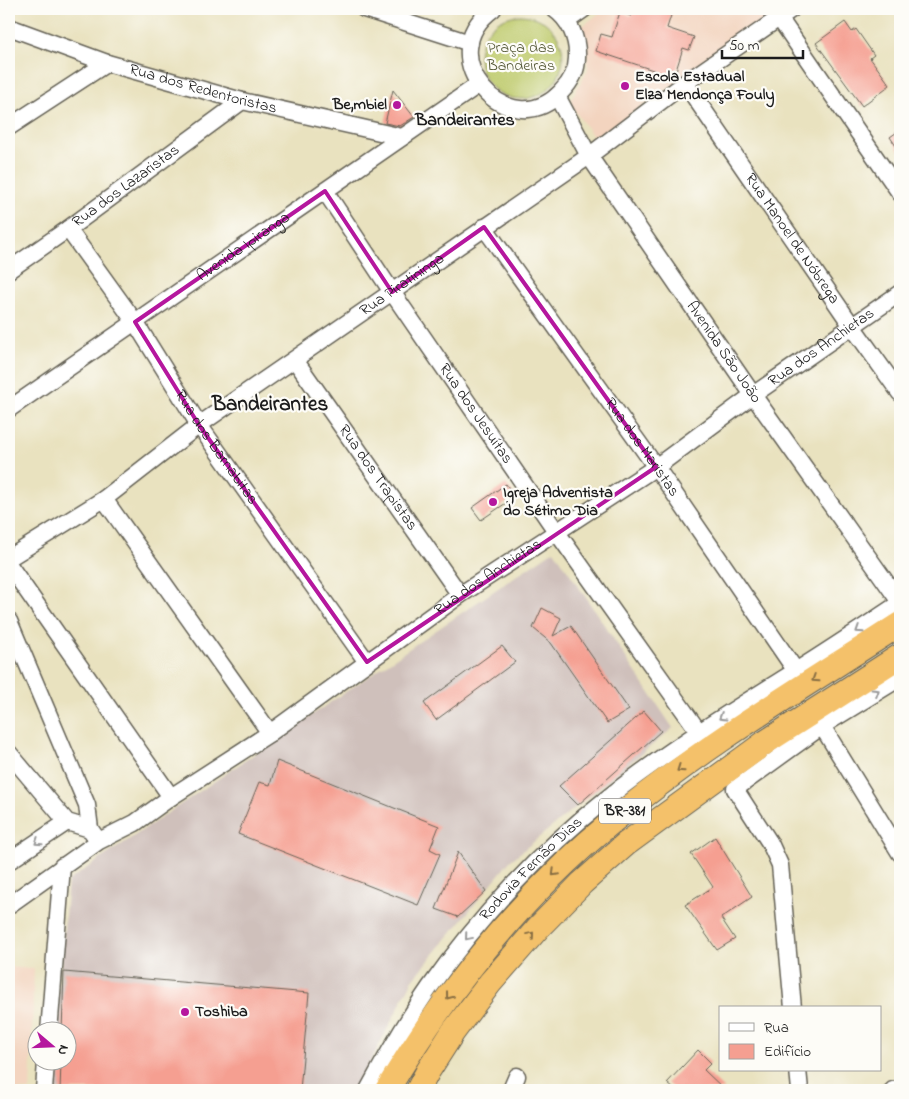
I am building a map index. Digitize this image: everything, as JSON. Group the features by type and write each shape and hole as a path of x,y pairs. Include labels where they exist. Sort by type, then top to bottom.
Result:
{"highway":[{"name":"Rodovia Fernão Dias","path":"387,1090 432,1018 471,967 518,911 565,863 612,821 674,774 752,720 900,624"},
{"name":"BR-381","path":"727,783 766,742 900,656"},
{"name":"BR-381","path":"422,1084 453,1032 490,984 538,928 582,883 626,844 822,726"}],"street":[{"path":"364,9 390,13 470,43"},
{"path":"493,9 474,30 470,43 470,65 478,85 487,94 497,102 522,108 546,103 557,96 570,80 577,60 577,46 574,33 567,21 554,9"},
{"path":"567,21 584,9"},
{"path":"782,12 900,193"},
{"name":"Rua Piratininga","path":"9,558 104,499 199,425 589,156 782,12"},
{"name":"Rua dos Redentoristas","path":"9,27 107,63 242,101 402,137"},
{"path":"9,127 107,63"},
{"name":"Rua Manoel de Nóbrega","path":"685,83 900,394"},
{"name":"Avenida Ipiranga","path":"9,409 478,85"},
{"name":"Avenida São João","path":"557,96 589,156 753,395 900,603"},
{"name":"Rua dos Lazaristas","path":"9,270 242,101"},
{"name":"Rua dos Jesuítas","path":"325,191 556,531 699,732"},
{"name":"Rua dos Maristas","path":"484,227 656,467 796,671"},
{"name":"Rua dos Barnabitas","path":"68,229 135,322 199,425 367,662"},
{"name":"Rua dos Anchietas","path":"9,905 62,866 94,835 135,823 171,797 270,733 460,595 656,467 753,395 900,293"},
{"name":"Rua dos Trapistas","path":"294,360 460,595"},
{"path":"104,499 270,733"},
{"path":"9,566 171,797"},
{"name":"Rodovia Fernão Dias","path":"368,1090 393,1044 430,987 470,935 531,867 569,830 604,800 668,752 900,603"},
{"path":"9,621 87,805 94,835"},
{"name":"BR-381","path":"822,726 900,678"},
{"path":"822,726 899,847"},
{"path":"9,753 67,822 94,835"},
{"path":"727,783 770,843 780,865 793,1006"},
{"path":"9,861 67,822"},
{"path":"49,1022 62,866"},
{"path":"44,1090 45,1072"},
{"path":"798,1072 800,1090"},
{"path":"893,1090 900,1089"}],"highlighted area":[{"path":"325,191 392,292 484,227 656,467 367,662 199,425 135,322"}],"shaded area":[{"name":"Escola Estadual Elza Mendonça Fouly","path":"605,9 764,9 771,18 595,139 569,103 588,69 581,27"},
{"path":"554,550 673,728 510,861 412,981 356,1090 49,1090 51,1072 78,1072 78,1022 56,1022 68,881"},
{"path":"9,967 34,969 32,1022 28,1022 30,1090 9,1090"}],"green space":[{"name":"Praça das Bandeiras","path":"521,15 537,18 551,27 560,41 563,57 560,73 551,87 537,96 521,99 505,96 491,87 482,73 479,57 482,41 491,27 505,18"}],"building":[{"path":"634,9 673,9 667,28 694,37 689,50 683,48 674,77 596,51 601,34 612,37 620,12 631,16"},
{"path":"845,22 852,32 856,29 874,55 870,58 890,85 862,106 816,43"},
{"name":"Be,mbiel","path":"393,90 414,117 400,126 385,123"},
{"path":"900,130 900,152 890,137"},
{"name":"Igreja Adventista do Sétimo Dia","path":"506,484 515,497 481,520 472,508"},
{"path":"542,608 561,618 553,636 571,626 629,710 607,723 551,643 533,628"},
{"path":"502,646 515,662 436,720 424,703"},
{"path":"644,711 661,731 578,805 559,786"},
{"path":"277,761 439,826 430,849 440,854 418,905 238,834 259,782 270,785"},
{"path":"715,837 752,897 721,918 735,939 717,950 685,905 713,887 691,854"},
{"path":"458,852 486,891 458,917 436,909"},
{"name":"Toshiba","path":"64,972 309,993 300,1090 60,1090 61,1072 78,1072 78,1022 62,1022"},
{"path":"698,1050 711,1063 704,1070 725,1090 675,1090 667,1083"}],"place":[{"name":"Escola Estadual Elza Mendonça Fouly","path":"625,86"},
{"name":"Be,mbiel","path":"397,105"},
{"name":"Igreja Adventista do Sétimo Dia","path":"493,502"},
{"name":"Toshiba","path":"185,1012"}],"district":[{"name":"Bandeirantes","path":"465,121"},
{"name":"Bandeirantes","path":"270,405"}]}
